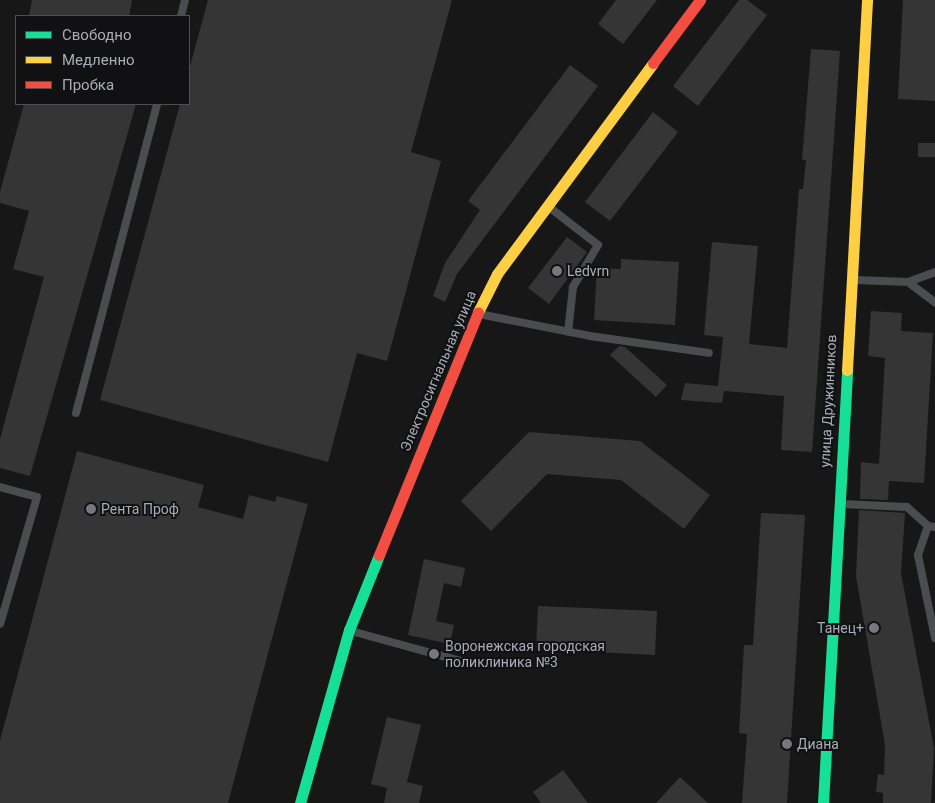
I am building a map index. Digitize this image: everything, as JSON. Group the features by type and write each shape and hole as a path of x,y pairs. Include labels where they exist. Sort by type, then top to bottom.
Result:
{"street":[{"name":"Электросигнальная улица","path":"300,803 349,630 477,314 497,274 700,0"},
{"name":"улица Дружинников","path":"824,803 838,504 867,0"}],"lane":[{"path":"181,15 185,0"},
{"path":"76,413 158,105"},
{"path":"547,206 598,245 573,287 568,332"},
{"path":"850,280 908,282 935,272"},
{"path":"908,282 935,302"},
{"path":"477,314 568,332 709,353"},
{"path":"0,486 38,497 0,624"},
{"path":"838,504 907,507 932,526 918,555 935,638"},
{"path":"349,630 461,661"}],"building":[{"path":"32,0 132,0 129,15 29,15"},
{"path":"208,0 452,0 411,152 441,161 387,361 357,353 328,462 100,400 180,105 190,105 190,66"},
{"path":"616,0 657,0 623,44 598,24"},
{"path":"739,0 747,0 767,15 698,106 673,86"},
{"path":"903,0 935,0 935,101 898,99"},
{"path":"811,49 840,51 812,452 781,450 784,396 724,391 722,403 681,400 685,383 718,386 723,337 704,335 712,242 758,246 749,344 787,348 799,189 803,189 806,160 802,160"},
{"path":"570,65 598,86 457,274 445,302 433,296 445,263 480,210 468,201"},
{"path":"24,105 136,105 30,476 0,468 0,439 44,277 13,269 29,211 0,203 0,192"},
{"path":"653,112 678,132 610,221 585,202"},
{"path":"918,143 935,143 935,157 918,157"},
{"path":"567,237 587,252 549,304 528,288"},
{"path":"621,259 679,262 675,325 594,320 597,268 621,269"},
{"path":"871,311 902,313 901,331 933,333 924,483 889,481 888,500 860,499 861,462 879,464 885,358 868,356"},
{"path":"619,346 625,347 667,385 656,397 610,355"},
{"path":"529,432 640,441 710,495 684,529 621,480 547,474 491,531 461,501"},
{"path":"77,451 204,485 198,507 243,519 249,495 275,502 277,496 308,504 228,803 0,803 0,741"},
{"path":"859,510 905,513 901,573 934,748 931,803 883,803 883,793 876,792 878,774 884,775 885,745 856,576"},
{"path":"761,513 805,515 787,803 742,803 747,734 739,733 744,645 753,645"},
{"path":"424,559 465,568 461,587 444,583 436,621 454,625 450,644 408,635"},
{"path":"538,606 657,611 655,655 536,649"},
{"path":"387,717 421,725 407,782 423,786 419,803 384,803 387,788 371,784"},
{"path":"563,770 588,803 541,803 533,792"},
{"path":"680,777 708,803 656,803"}],"traffic: fast":[{"path":"823,803 847,370"},
{"path":"300,803 349,630 379,555"}],"traffic: slow":[{"path":"847,370 867,0"},
{"path":"478,312 497,274 653,63"}],"traffic: jam":[{"path":"653,63 700,0"},
{"path":"379,555 478,312"}],"place":[{"name":"Ledvrn","path":"557,271"},
{"name":"Рента Проф","path":"91,509"},
{"name":"Танец+","path":"874,628"},
{"name":"Воронежская городская поликлиника №3","path":"434,654"},
{"name":"Диана","path":"787,744"}]}
